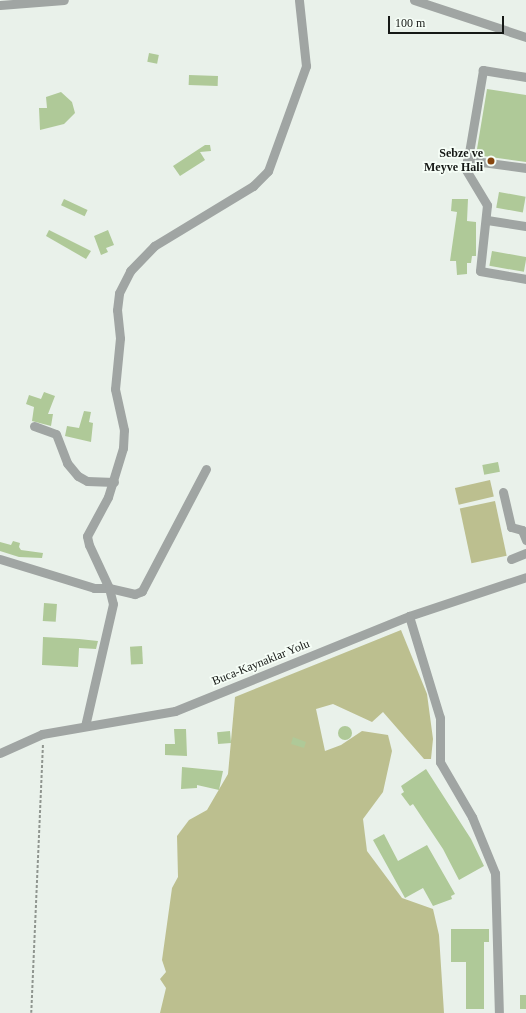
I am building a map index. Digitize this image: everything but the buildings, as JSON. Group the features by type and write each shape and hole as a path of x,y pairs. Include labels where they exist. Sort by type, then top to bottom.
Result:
{"street":[{"path":"0,5 64,0"},
{"path":"85,726 113,604 109,588 89,545 87,536 114,482 122,457 124,439 116,389 120,338 117,310 119,293 130,272 154,246 253,186 268,171 306,66 299,0"},
{"path":"414,0 526,37"},
{"path":"526,77 483,70 466,170 487,205 487,220 480,271 526,279"},
{"path":"467,160 526,168"},
{"path":"487,220 526,226"},
{"path":"34,426 56,434 67,463 78,476 87,481 114,482"},
{"path":"0,559 94,588 109,588 135,594 142,591 206,469"},
{"path":"503,492 511,526 522,530 526,540"},
{"path":"511,559 526,554"},
{"name":"Buca-Kaynaklar Yolu","path":"0,753 42,734 174,710 410,616 526,577"},
{"path":"410,616 440,718 440,762 472,817 495,873 499,1013"}],"path":[{"path":"31,1013 43,774 42,734"}],"green space":[{"path":"490,480 494,497 459,505 455,488"},
{"path":"495,501 507,556 471,563 460,508"},
{"path":"401,630 427,694 433,739 431,759 424,759 383,712 372,722 333,704 316,709 325,751 341,745 362,731 388,735 392,751 383,792 363,819 367,851 402,898 433,909 439,935 444,1013 160,1013 166,988 160,979 166,972 162,960 172,888 178,877 177,836 189,820 207,810 228,774 235,697"}],"place":[{"name":"Sebze ve Meyve Hali","path":"491,161"}]}
